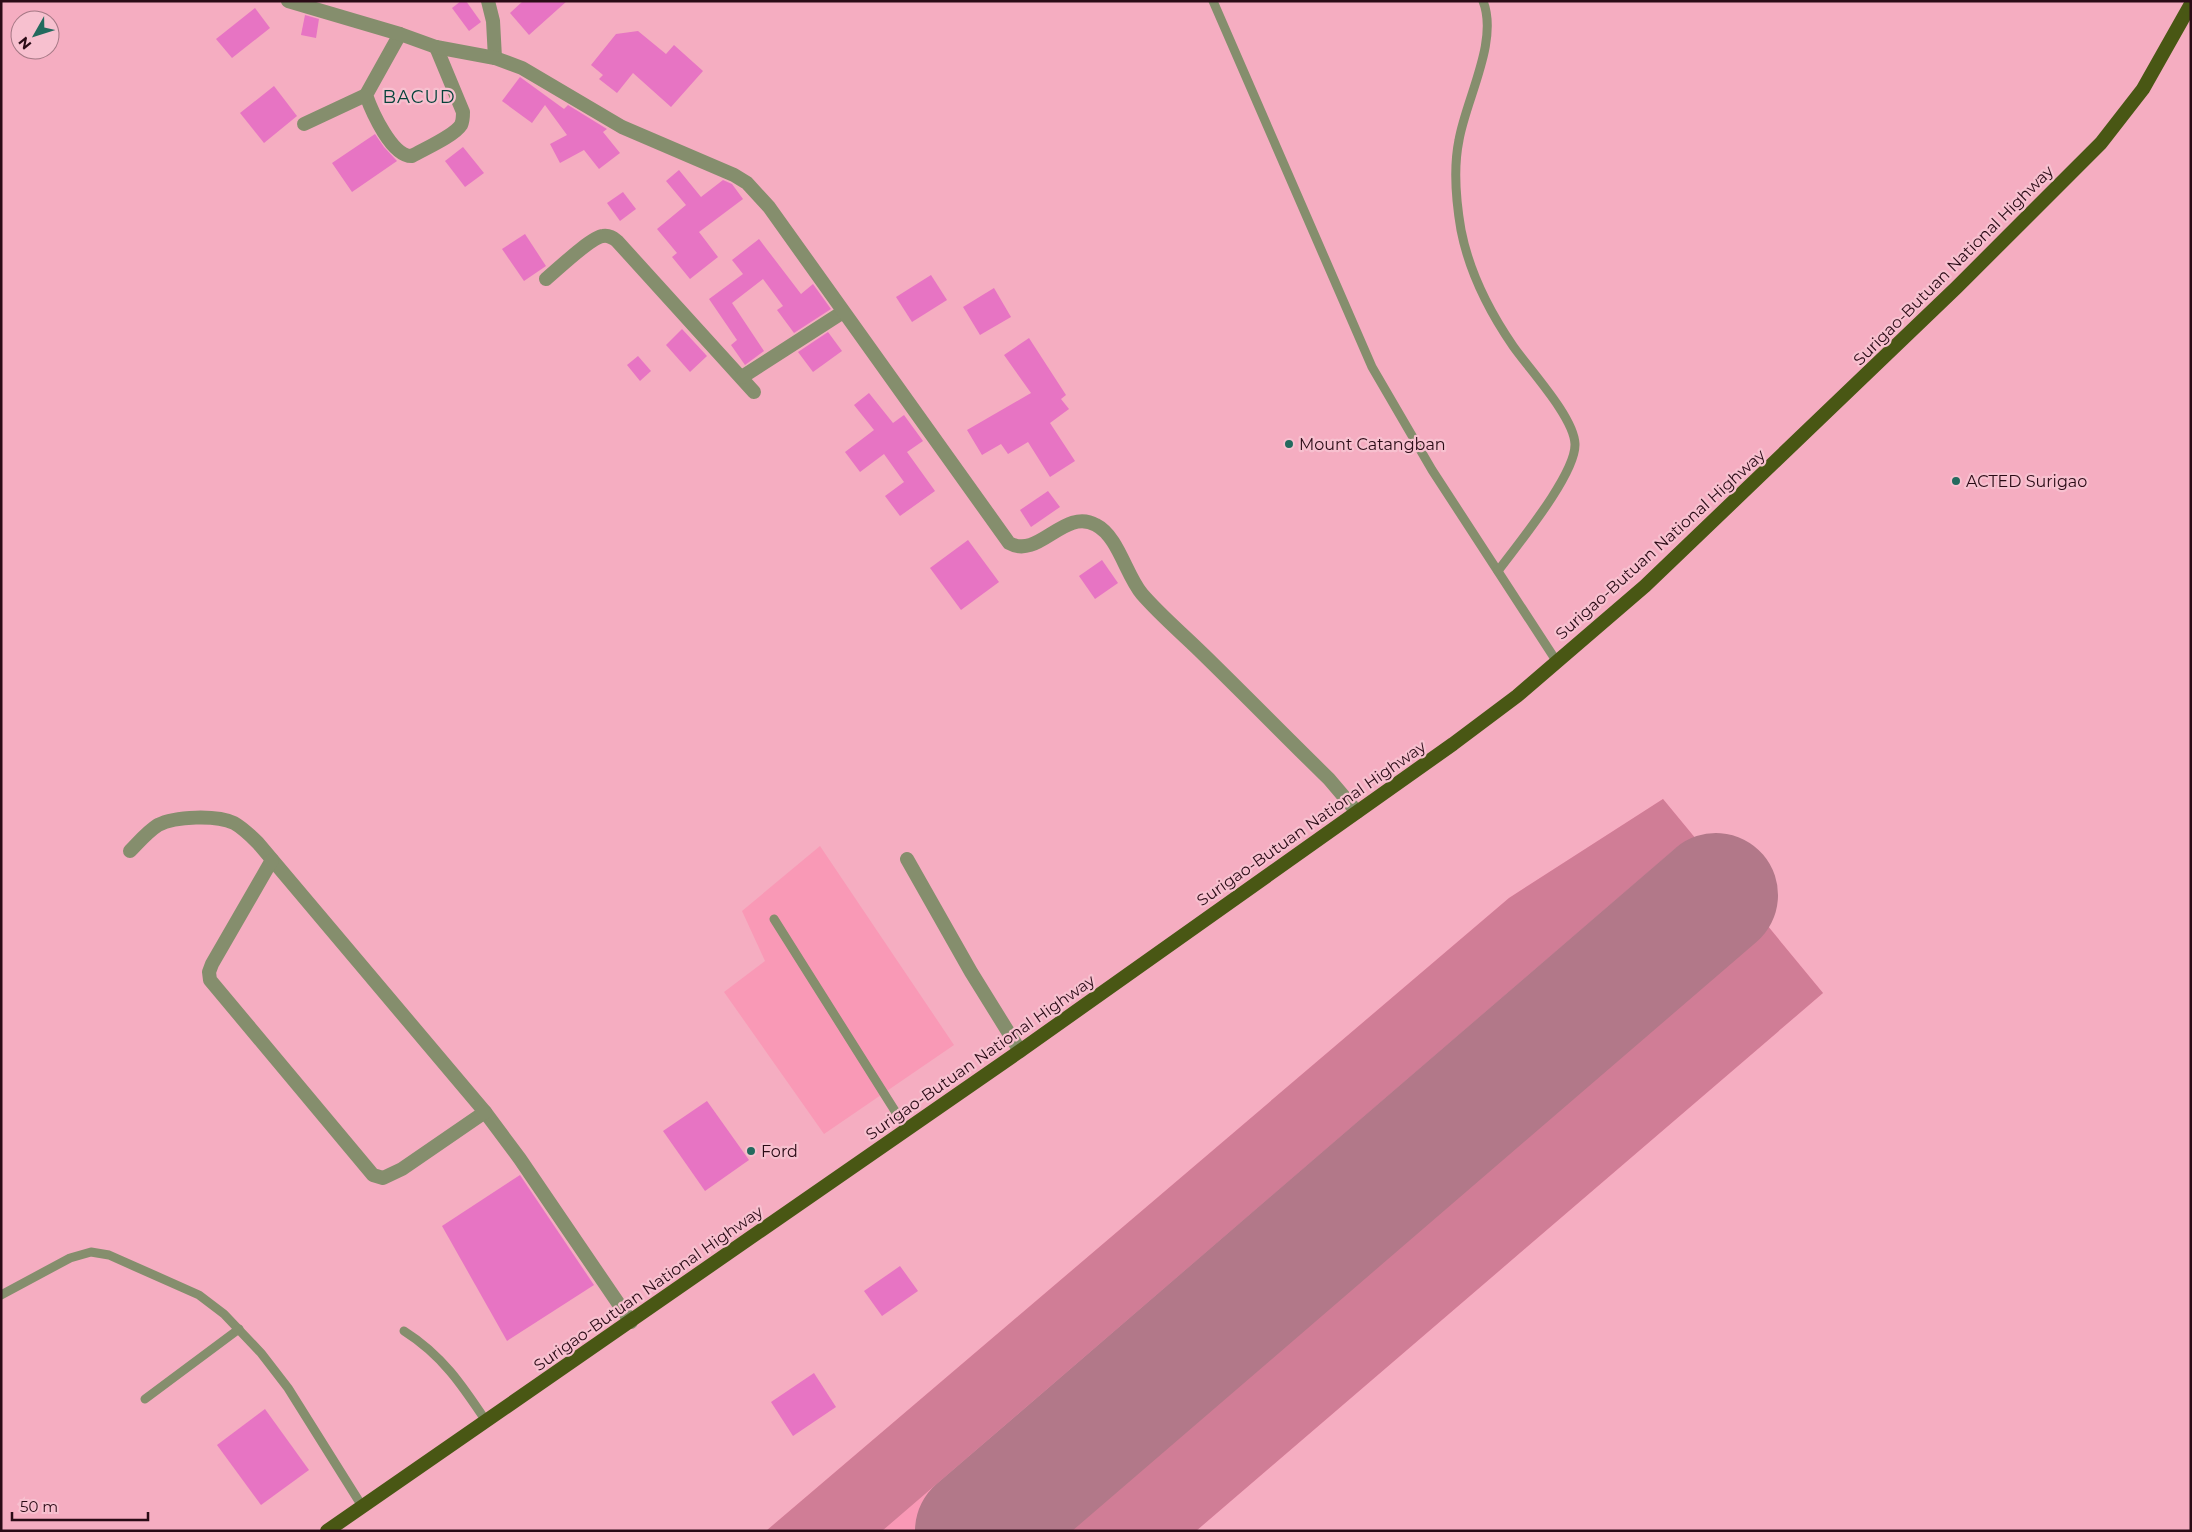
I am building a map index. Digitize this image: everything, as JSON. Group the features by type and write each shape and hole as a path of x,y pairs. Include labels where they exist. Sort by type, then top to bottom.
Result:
{"highway":[{"name":"Surigao-Butuan National Highway","path":"327,1531 1020,1051 1453,744 1517,696 1645,586 1704,531 1957,287 2101,143 2143,89 2191,4"}],"street":[{"path":"288,1 400,34 436,47 495,58 522,68 622,127 722,168 747,183 769,207 842,312 1009,543 1015,547 1030,546 1062,527 1082,520 1104,530 1142,593 1329,779 1357,812"},
{"path":"488,1 493,21 495,58"},
{"path":"304,124 366,95 400,34"},
{"path":"366,95 384,133 400,153 405,156 412,156 454,131 461,125 463,112 436,47"},
{"path":"546,278 594,240 605,236 611,237 617,241 754,392"},
{"path":"742,377 842,312"},
{"path":"130,851 149,832 172,820 217,818 232,822 244,830 272,860 485,1112 520,1159 631,1322"},
{"path":"907,859 971,972 1020,1051"},
{"path":"272,860 212,964 209,972 210,980 345,1143 373,1175 384,1178 402,1169 485,1112"}],"lane":[{"path":"1213,1 1372,367 1432,470 1557,662"},
{"path":"1483,1 1488,13 1488,34 1459,139 1456,166 1461,230 1477,286 1512,345 1561,411 1572,430 1575,442 1574,456 1564,480 1498,571"},
{"path":"774,919 906,1130"},
{"path":"1,1296 70,1258 91,1252 109,1255 199,1295 224,1314 261,1353 288,1388 362,1506"},
{"path":"145,1399 239,1329"},
{"path":"404,1331 421,1342 442,1360 466,1390 486,1421"}],"shaded area":[{"path":"1663,799 1823,993 1196,1531 766,1531 1509,898"},
{"path":"1663,799 1823,993 1196,1531 1069,1531 1755,941 1676,848 882,1531 766,1531 1509,898"},
{"path":"820,846 954,1045 824,1134 724,992 765,961 742,911"}],"building":[{"path":"461,1 466,1 481,22 469,31 452,8"},
{"path":"523,1 567,1 529,35 510,13"},
{"path":"255,8 270,28 232,58 216,39"},
{"path":"305,15 319,19 316,38 301,35"},
{"path":"638,31 666,54 674,45 703,71 671,107 633,73 617,93 599,79 603,75 591,65 616,34"},
{"path":"520,77 564,109 568,105 607,129 603,132 620,153 599,169 584,150 560,163 550,144 567,135 545,105 532,123 502,101"},
{"path":"274,86 297,116 264,143 240,113"},
{"path":"375,134 397,161 352,192 332,163"},
{"path":"463,147 484,173 465,187 445,161"},
{"path":"679,170 701,197 723,180 732,184 743,199 699,232 718,257 690,279 672,257 677,253 657,229 686,205 666,181"},
{"path":"623,192 636,209 620,221 607,203"},
{"path":"525,234 546,266 524,281 502,249"},
{"path":"759,239 801,294 813,284 831,309 794,333 777,310 783,306 763,279 732,303 764,351 745,365 731,345 737,340 709,299 743,274 732,260"},
{"path":"931,275 947,300 912,322 896,297"},
{"path":"994,288 1011,317 980,335 963,307"},
{"path":"682,329 707,356 690,372 666,345"},
{"path":"828,332 842,351 813,372 798,352"},
{"path":"1029,338 1066,395 1061,399 1069,409 1050,423 1075,461 1050,477 1028,442 1008,454 1001,444 982,455 967,430 1031,393 1004,355"},
{"path":"638,356 651,371 640,381 627,365"},
{"path":"869,393 893,423 904,415 923,441 907,452 935,491 900,516 885,496 904,482 884,454 860,472 845,452 874,430 854,405"},
{"path":"1048,491 1060,507 1031,527 1020,510"},
{"path":"968,540 999,582 961,610 930,568"},
{"path":"1102,560 1118,583 1095,599 1079,576"},
{"path":"707,1101 749,1160 705,1191 663,1131"},
{"path":"520,1175 594,1285 507,1341 442,1226"},
{"path":"900,1266 918,1291 882,1316 864,1291"},
{"path":"814,1373 836,1407 793,1436 771,1402"},
{"path":"265,1409 309,1470 261,1505 217,1445"}],"runway":[{"path":"977,1531 1716,895"}],"place":[{"name":"Mount Catangban","path":"1289,444"},
{"name":"ACTED Surigao","path":"1956,481"},
{"name":"Ford","path":"751,1151"}],"district":[{"name":"BACUD","path":"419,97"}]}
